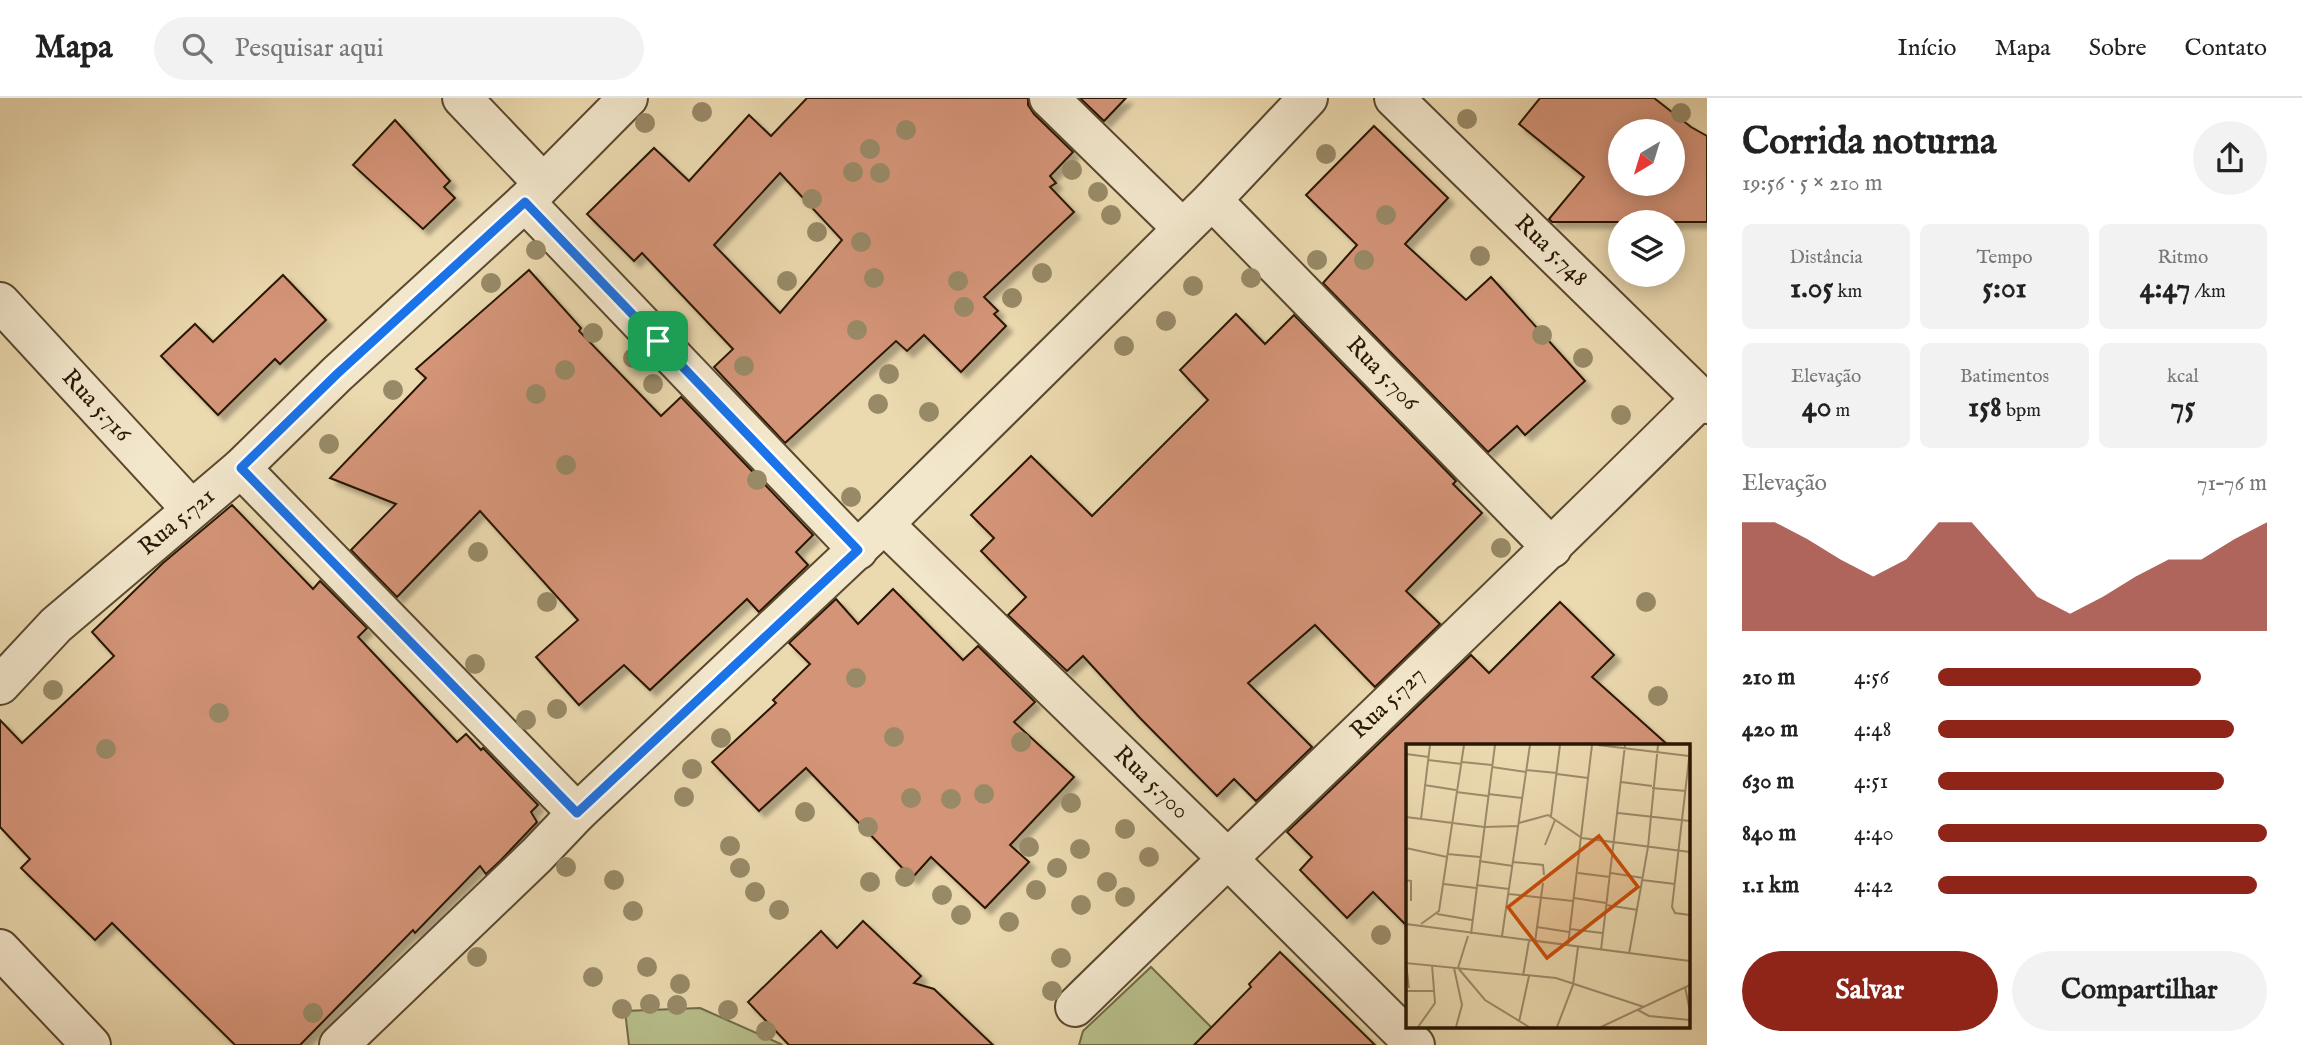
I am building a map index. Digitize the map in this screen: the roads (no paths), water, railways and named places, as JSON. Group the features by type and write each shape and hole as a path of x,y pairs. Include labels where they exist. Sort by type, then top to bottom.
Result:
{"street":[{"path":"463,98 534,193 858,550"},
{"name":"Rua 5.721","path":"0,685 55,625 241,468 337,374 534,193 628,98"},
{"path":"1049,98 1182,228"},
{"path":"339,1045 537,855 577,813 858,550 1212,200 1308,98"},
{"name":"Rua 5.748","path":"1394,98 1704,401"},
{"name":"Rua 5.706","path":"1212,200 1552,548"},
{"name":"Rua 5.716","path":"0,302 191,509"},
{"name":"Rua 5.727","path":"1075,1007 1704,401"},
{"path":"241,468 577,813"},
{"name":"Rua 5.700","path":"884,524 1415,1045"},
{"path":"0,949 91,1045"}]}
